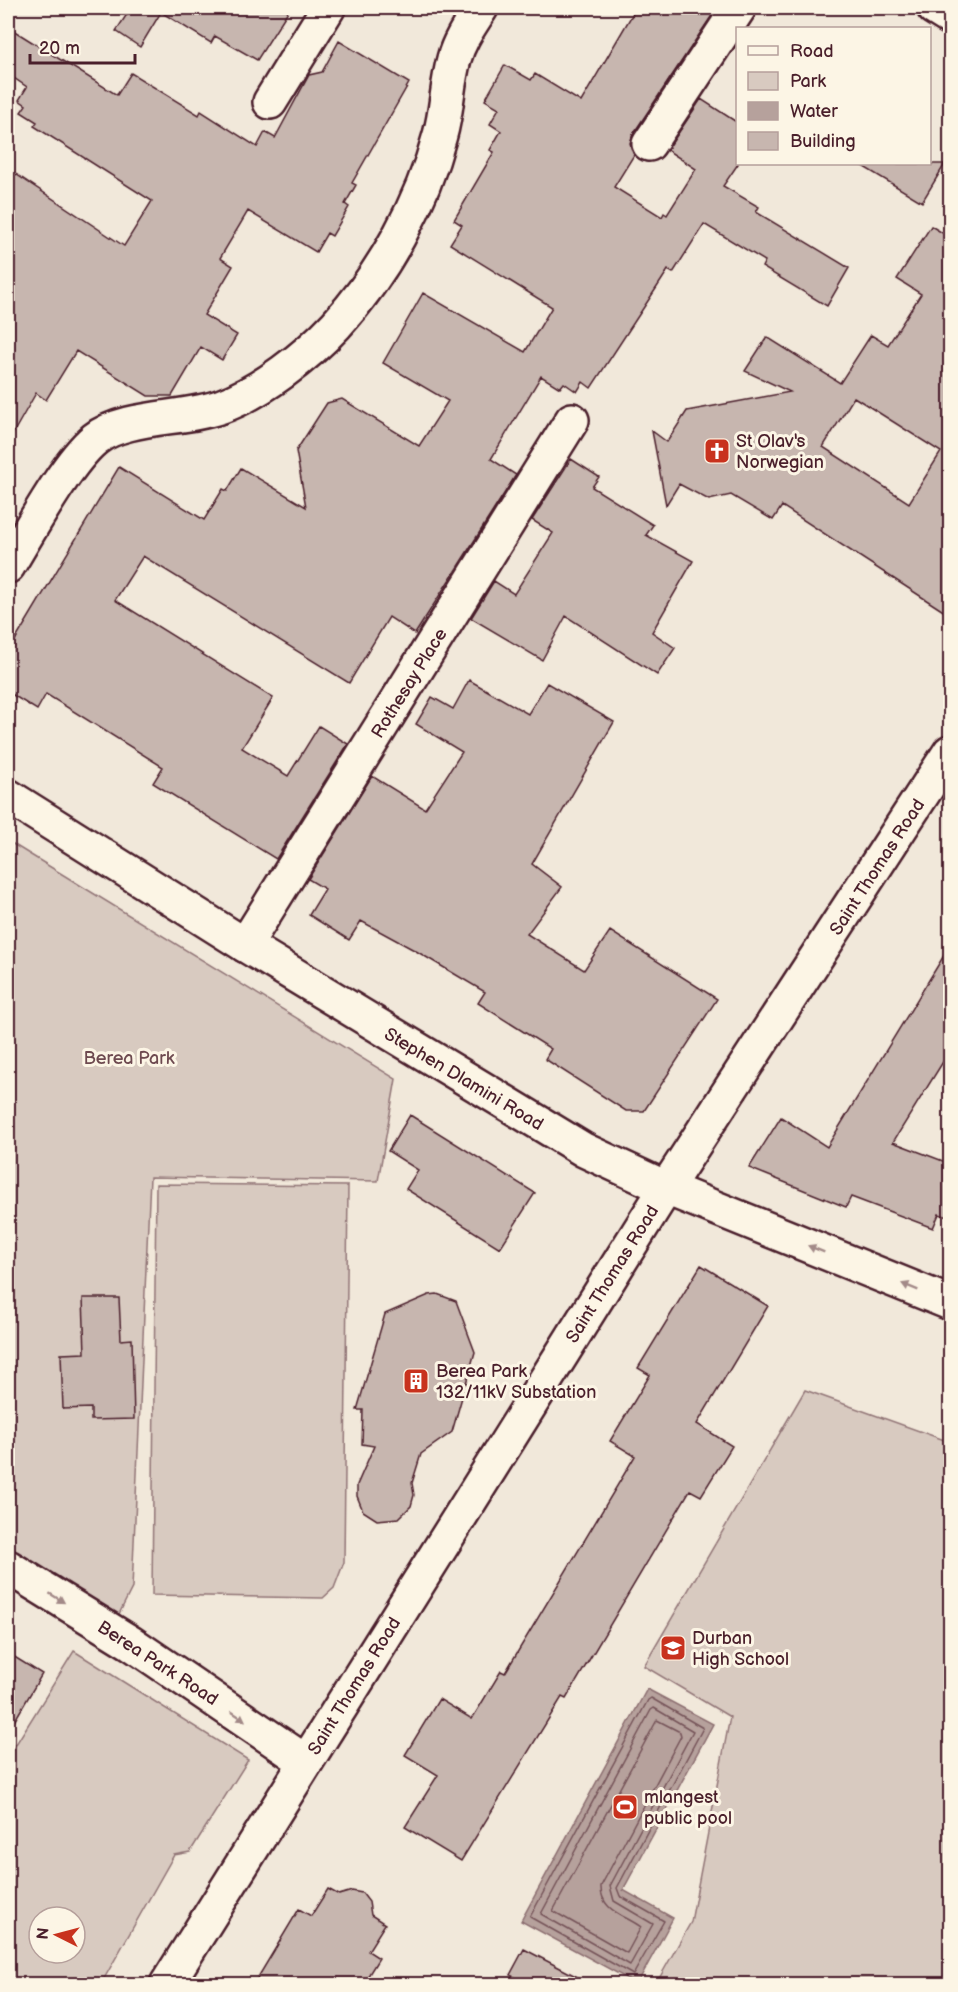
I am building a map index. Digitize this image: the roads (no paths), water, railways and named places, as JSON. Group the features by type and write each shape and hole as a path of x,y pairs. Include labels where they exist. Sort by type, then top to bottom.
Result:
{"street":[{"path":"270,102 328,8"},
{"path":"8,566 75,461 96,439 142,420 171,419 221,407 256,391 335,326 371,283 422,186 440,135 454,58 464,34 482,8"},
{"path":"649,144 739,8"},
{"path":"934,8 951,18"},
{"name":"Rothesay Place","path":"245,945 572,420"},
{"name":"Saint Thomas Road","path":"167,1984 666,1188 951,752"},
{"name":"Stephen Dlamini Road","path":"8,796 245,945 574,1144 666,1188 951,1303"},
{"name":"Berea Park Road","path":"8,1567 131,1643 306,1762"}],"water":[{"name":"mlangest public pool","path":"647,1689 713,1724 623,1890 673,1918 637,1984 521,1921"}],"place":[{"name":"St Olav's Norwegian","path":"717,451"},
{"name":"Berea Park 132/11kV Substation","path":"416,1381"},
{"name":"Durban High School","path":"673,1648"},
{"name":"mlangest public pool","path":"625,1807"}],"park label":[{"name":"Berea Park","path":"129,1058"}]}
